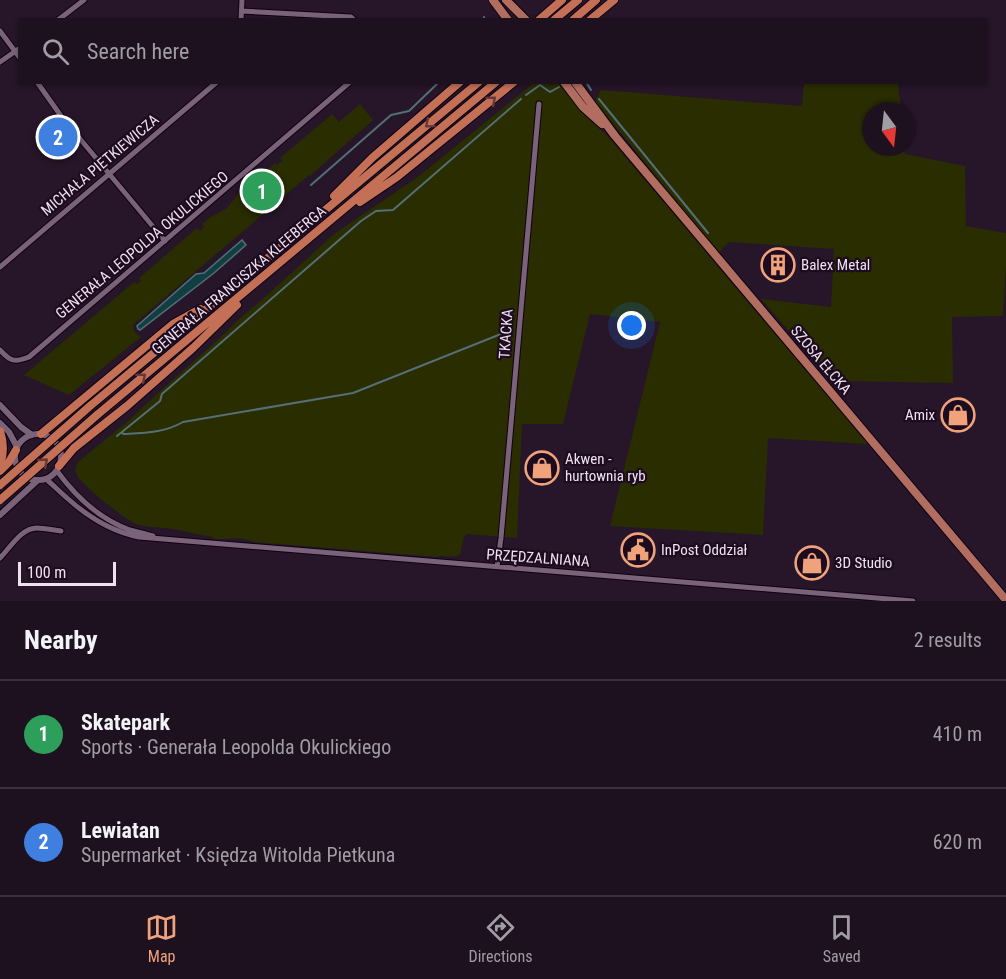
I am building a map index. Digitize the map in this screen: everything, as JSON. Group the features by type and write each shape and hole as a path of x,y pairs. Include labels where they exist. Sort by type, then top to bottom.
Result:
{"highway":[{"path":"541,18 562,0"},
{"path":"556,18 578,0"},
{"path":"575,18 596,0"},
{"path":"592,18 614,0"},
{"path":"315,218 372,158 458,84"},
{"name":"GENERAŁA FRANCISZKA KLEEBERGA","path":"0,485 90,406 476,84"},
{"name":"GENERAŁA FRANCISZKA KLEEBERGA","path":"0,500 98,415 494,84"},
{"path":"334,218 397,177 512,84"},
{"path":"58,469 74,448 127,406 193,348 244,299 262,278"},
{"path":"36,434 173,324 219,298"},
{"path":"0,431 3,446 0,465"},
{"path":"0,471 17,449"}],"main road":[{"path":"493,0 506,18"},
{"path":"506,0 524,18"},
{"name":"SZOSA EŁCKA","path":"565,84 577,100 615,136"},
{"name":"SZOSA EŁCKA","path":"576,84 615,136 1006,600"},
{"path":"577,100 589,101"}],"street":[{"path":"241,18 242,0"},
{"path":"60,18 80,1"},
{"path":"242,11 352,18"},
{"path":"0,31 17,49 0,62"},
{"path":"38,84 61,116 165,241"},
{"name":"MICHAŁA PIETKIEWICZA","path":"0,267 215,84"},
{"name":"GENERAŁA LEOPOLDA OKULICKIEGO","path":"0,350 7,358 14,361 29,357 348,84"},
{"name":"TKACKA","path":"497,567 539,104"},
{"path":"0,405 21,427 36,434 47,435 56,443 61,454 58,469 46,479 26,477 15,462 17,449 22,441 36,434"},
{"path":"0,423 9,432 17,449"},
{"name":"PRZĘDZALNIANA","path":"58,469 72,491 104,517 132,530 161,538"},
{"name":"PRZĘDZALNIANA","path":"46,479 103,524 130,536 913,601"},
{"path":"0,515 38,480"},
{"path":"0,558 28,530 36,528 61,531"}],"green space":[{"path":"533,84 559,84 612,141 868,444 768,438 763,535 610,526 660,322 590,314 563,424 522,424 517,538 466,534 459,555 438,557 254,542 238,538 213,539 213,537 134,523 86,486 77,475 78,462 129,420 334,234 415,179"},
{"path":"804,84 898,84 900,102 862,102 862,156 915,156 965,166 966,226 1006,233 1003,316 952,317 953,383 833,381 761,299 831,307 834,249 729,242 718,253 595,101 601,90 802,106"},
{"path":"360,104 373,120 133,325 134,331 141,337 69,395 24,375 134,282 137,284 141,281 139,278 197,228 200,231 204,227 202,224 227,208 238,194 275,163 277,165 282,161 280,158 332,114 339,122"}],"shaded area":[{"path":"242,240 246,245 214,273 140,330 138,329 137,326 196,274 204,273"}],"waterway":[{"path":"311,185 391,115 409,111 437,84"},
{"path":"587,84 591,90"},
{"path":"526,95 540,85 550,92 559,87"},
{"path":"117,436 160,401 162,394 361,221 376,211 393,210 521,99"},
{"path":"599,99 708,233"},
{"path":"122,433 154,432 183,422 353,393 511,330"}],"place":[{"name":"Lewiatan","path":"58,137"},
{"name":"Skatepark","path":"262,191"},
{"name":"Balex Metal","path":"778,265"},
{"name":"Amix","path":"958,415"},
{"name":"Akwen - hurtownia ryb","path":"542,468"},
{"name":"InPost Oddział","path":"638,550"},
{"name":"3D Studio","path":"812,563"}]}
